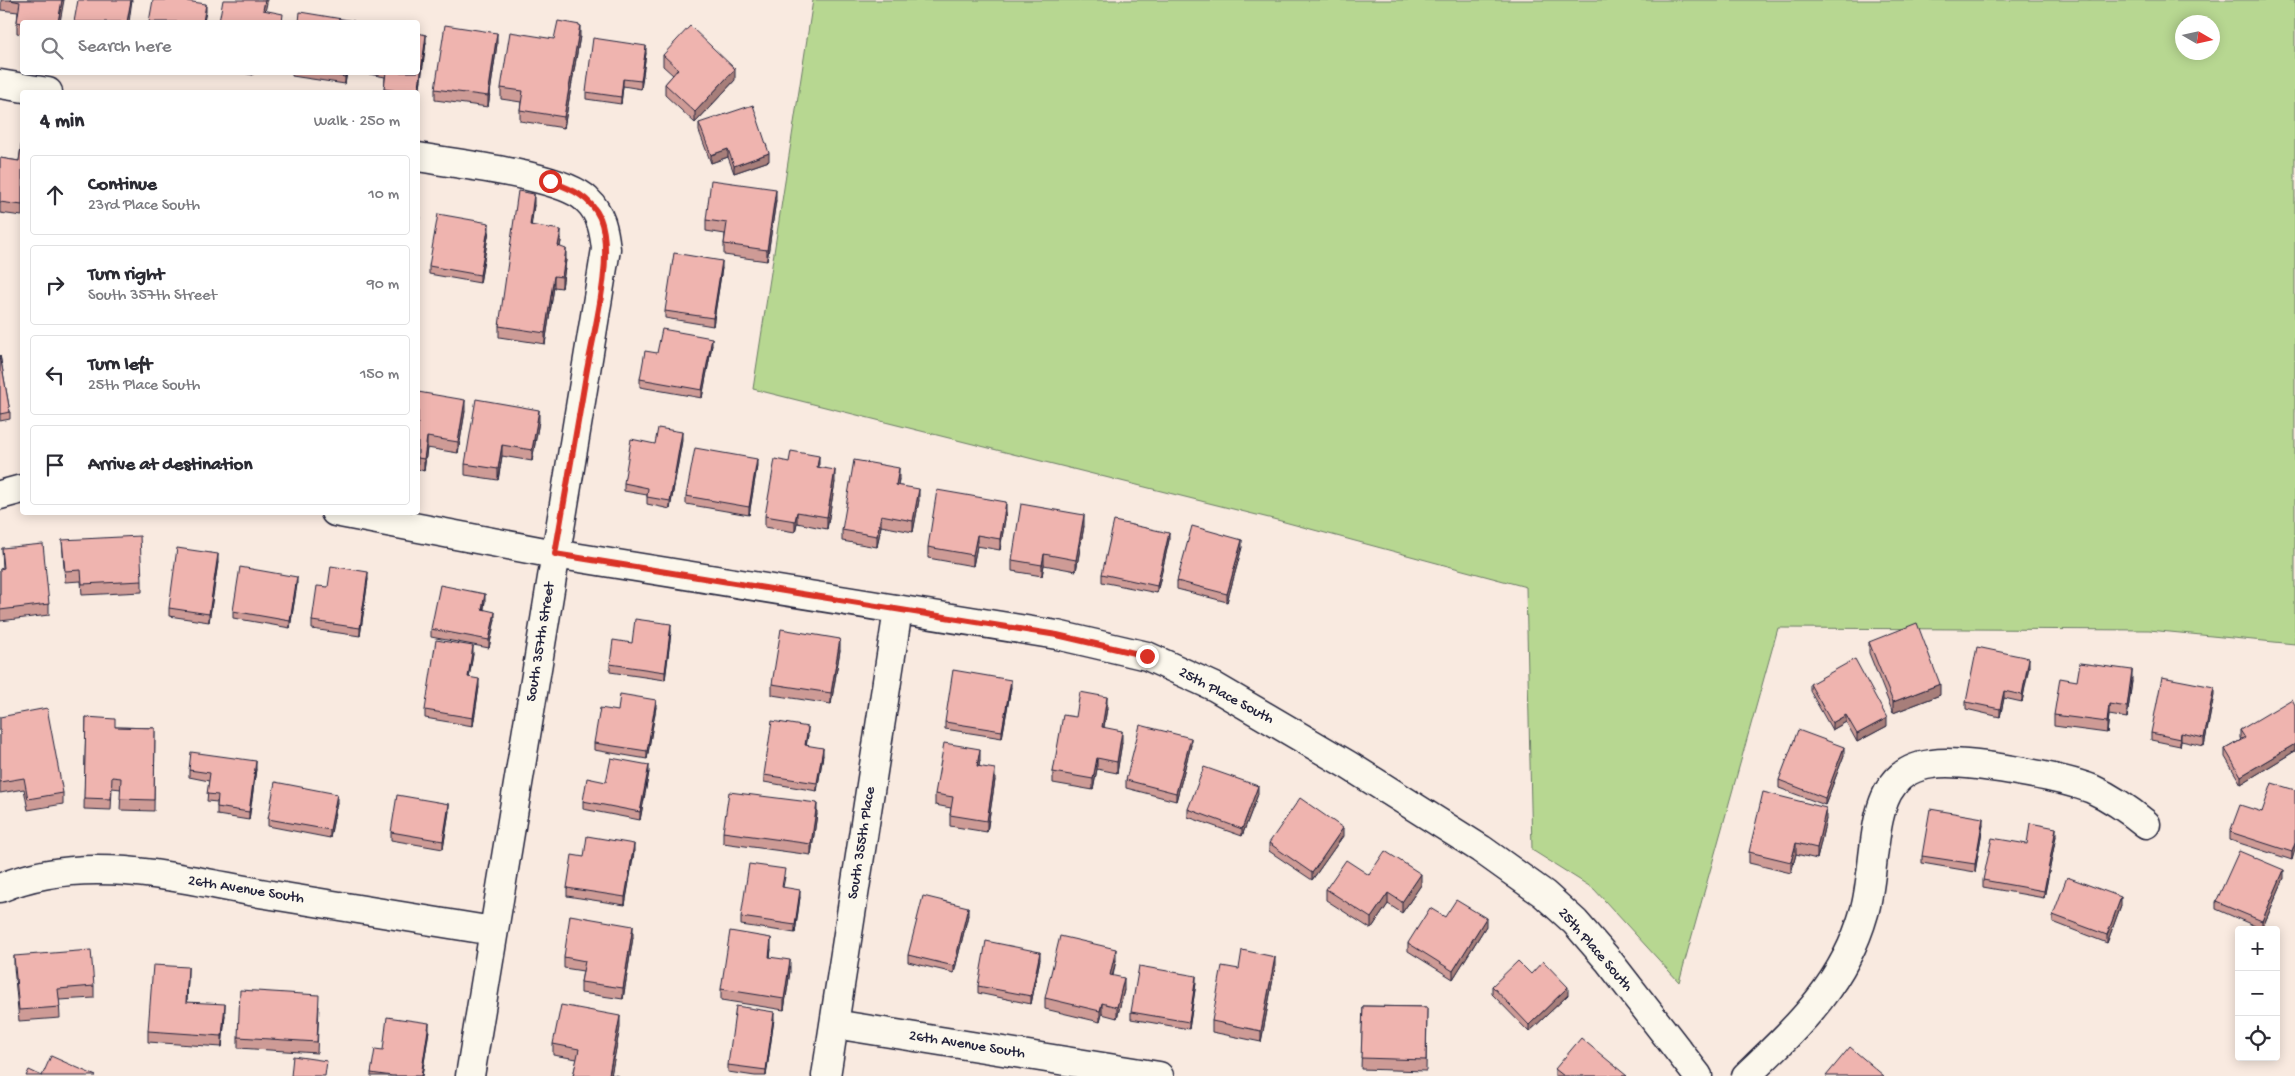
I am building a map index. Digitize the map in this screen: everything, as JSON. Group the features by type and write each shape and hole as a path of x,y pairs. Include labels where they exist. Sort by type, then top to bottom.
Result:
{"street":[{"path":"0,84 36,90"},
{"name":"South 357th Street","path":"420,157 550,181 578,193 595,209 604,235 604,266 470,1076"},
{"path":"0,495 20,490"},
{"name":"25th Place South","path":"352,515 555,554 1057,635 1147,656 1216,687 1348,765 1481,849 1544,894 1575,922 1608,960 1698,1076"},
{"name":"South 355th Place","path":"826,1076 898,610"},
{"path":"1746,1076 1810,1013 1824,996 1844,962 1858,932 1868,900 1881,810 1892,785 1913,768 1934,763 1980,766 2072,783 2109,797 2146,824"},
{"name":"26th Avenue South","path":"0,888 17,881 70,869 125,871 494,931"},
{"name":"26th Avenue South","path":"834,1024 1158,1076"}],"green space":[{"path":"813,0 2295,0 2295,644 2149,630 1778,628 1679,982 1594,889 1532,850 1526,587 1277,520 753,389"}],"building":[{"path":"10,0 62,0 58,20 20,20 20,23 17,22 20,2"},
{"path":"78,0 131,0 127,20 74,20"},
{"path":"153,0 179,0 206,4 203,20 149,20"},
{"path":"223,0 265,0 263,10 283,14 282,20 219,20"},
{"path":"300,12 348,20 299,20"},
{"path":"558,21 580,25 564,117 520,110 523,91 501,88 510,32 554,39"},
{"path":"445,25 497,33 488,96 435,89"},
{"path":"690,26 735,69 695,112 665,84 678,69 663,55"},
{"path":"420,34 426,35 419,90 384,89 386,75 420,75"},
{"path":"593,38 646,46 641,81 623,79 621,97 586,92"},
{"path":"753,105 769,153 734,166 728,149 711,155 699,123"},
{"path":"20,154 20,205 0,202 0,158 19,161"},
{"path":"711,180 776,189 767,250 724,244 727,223 706,220"},
{"path":"518,191 534,194 530,225 561,230 558,246 566,249 562,277 554,276 545,333 499,326"},
{"path":"438,214 489,223 480,275 429,266"},
{"path":"674,253 722,261 713,318 665,311"},
{"path":"662,329 712,338 702,390 640,379 645,351 657,353"},
{"path":"0,355 10,412 0,414"},
{"path":"420,392 465,400 458,442 427,437 424,459 420,458"},
{"path":"476,399 539,410 532,450 502,445 498,469 465,464"},
{"path":"658,428 682,432 670,501 647,497 648,488 624,483 631,439 655,444"},
{"path":"695,448 757,459 749,507 686,496"},
{"path":"791,451 819,456 817,467 835,470 827,517 797,512 795,521 765,516 775,459 789,462"},
{"path":"854,460 899,468 896,485 919,489 913,521 881,515 877,536 842,530"},
{"path":"937,490 1006,502 1000,539 977,535 973,555 928,547"},
{"path":"1021,504 1084,515 1076,560 1044,554 1042,565 1012,560"},
{"path":"1114,521 1169,533 1157,586 1102,574"},
{"path":"1192,526 1242,540 1227,594 1177,581"},
{"path":"140,536 142,581 82,584 81,570 65,571 62,540"},
{"path":"43,544 49,604 0,610 0,569 4,568 2,548"},
{"path":"177,548 218,554 209,614 169,608"},
{"path":"331,566 368,572 360,628 312,621 317,586 328,587"},
{"path":"240,567 297,577 290,621 233,611"},
{"path":"440,585 485,594 482,609 495,612 489,640 431,629"},
{"path":"635,619 671,624 665,672 610,664 613,640 632,643"},
{"path":"1917,623 1940,684 1893,702 1869,642"},
{"path":"781,629 840,639 831,693 772,684"},
{"path":"436,640 473,646 468,677 479,679 473,718 425,710"},
{"path":"1977,647 2029,658 2022,695 2004,691 2000,709 1966,702"},
{"path":"1855,659 1887,718 1857,734 1846,715 1832,723 1810,684"},
{"path":"2080,663 2132,670 2127,707 2109,704 2107,722 2054,715 2060,678 2077,681"},
{"path":"953,670 1011,680 1002,731 945,722"},
{"path":"2162,677 2214,687 2204,738 2181,733 2180,739 2151,733"},
{"path":"1080,692 1107,697 1102,727 1122,731 1117,762 1097,758 1093,779 1053,772 1063,715 1076,717"},
{"path":"620,694 656,700 647,751 594,743 600,708 618,711"},
{"path":"2292,699 2295,705 2295,744 2241,776 2225,749 2245,738 2240,730"},
{"path":"47,708 63,793 28,799 24,778 0,782 0,717"},
{"path":"86,717 115,719 115,727 155,728 154,800 120,799 121,778 112,777 111,799 84,798"},
{"path":"772,721 808,727 805,745 823,748 817,783 764,775"},
{"path":"1140,725 1191,738 1176,793 1126,780"},
{"path":"1798,730 1844,747 1825,798 1779,780"},
{"path":"944,743 980,749 977,766 995,769 987,821 950,815 953,797 935,794"},
{"path":"191,752 256,761 249,812 217,807 218,795 207,794 210,773 189,770"},
{"path":"611,758 649,765 640,812 583,801 587,778 606,782"},
{"path":"1204,767 1258,786 1242,829 1188,809"},
{"path":"275,782 337,794 330,830 268,819"},
{"path":"2272,783 2295,790 2295,843 2292,852 2230,832 2240,805 2262,812"},
{"path":"729,792 817,803 811,844 723,832"},
{"path":"1763,792 1826,808 1817,848 1796,843 1791,862 1749,852"},
{"path":"397,795 449,804 443,841 391,832"},
{"path":"1300,798 1343,828 1312,873 1269,843"},
{"path":"1930,809 1983,818 1975,864 1922,856"},
{"path":"2030,823 2056,828 2044,891 1983,880 1992,838 2027,844"},
{"path":"587,836 634,844 625,897 567,888 572,855 584,857"},
{"path":"1385,851 1421,874 1402,902 1388,893 1371,918 1326,889 1346,860 1369,875"},
{"path":"2239,851 2284,870 2262,921 2216,902"},
{"path":"749,864 785,869 782,887 800,890 795,925 741,917"},
{"path":"2067,877 2121,897 2107,935 2053,915"},
{"path":"923,896 968,907 954,966 908,955"},
{"path":"1456,900 1486,918 1453,971 1408,943 1430,908 1445,917"},
{"path":"570,915 633,926 623,988 581,982 585,961 564,957"},
{"path":"730,931 771,938 769,957 790,960 784,999 721,989"},
{"path":"1060,936 1116,949 1110,975 1124,978 1117,1007 1102,1003 1100,1011 1045,998"},
{"path":"986,941 1040,952 1031,996 978,986"},
{"path":"91,950 94,986 58,989 60,1007 19,1010 14,956"},
{"path":"1242,950 1275,957 1261,1031 1212,1021 1222,966 1239,969"},
{"path":"1518,961 1531,974 1543,961 1568,987 1529,1025 1492,986"},
{"path":"153,965 188,967 186,1002 225,1004 222,1036 148,1031"},
{"path":"1139,966 1196,976 1189,1022 1131,1012"},
{"path":"240,990 319,995 317,1042 238,1037"},
{"path":"561,1005 620,1016 609,1074 619,1076 573,1076 579,1049 553,1044"},
{"path":"736,1006 774,1012 766,1070 728,1065"},
{"path":"1363,1006 1427,1007 1426,1060 1361,1058"},
{"path":"387,1017 429,1023 421,1076 392,1076 371,1073 375,1049 383,1050"},
{"path":"1581,1038 1627,1076 1564,1076 1555,1069"},
{"path":"1850,1047 1884,1076 1826,1076"},
{"path":"51,1056 96,1076 42,1076"},
{"path":"293,1056 327,1061 325,1076 291,1076"},
{"path":"29,1070 42,1076 26,1076"}],"route":[{"path":"550,181 587,199 600,219 606,249 555,554 1057,635 1147,656"}]}
